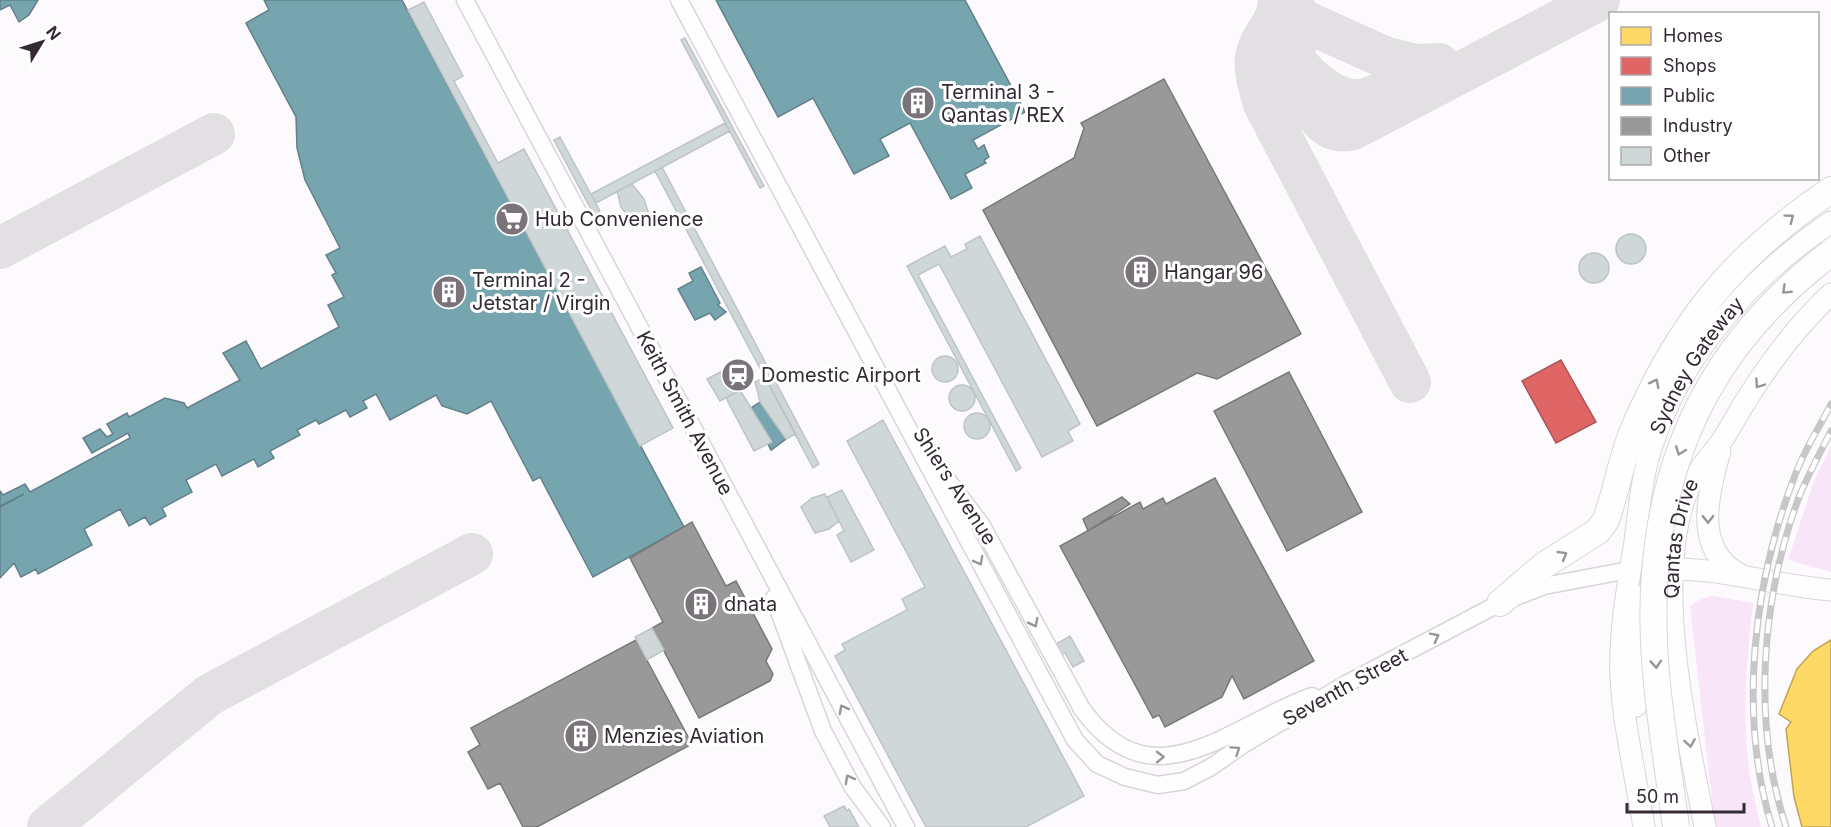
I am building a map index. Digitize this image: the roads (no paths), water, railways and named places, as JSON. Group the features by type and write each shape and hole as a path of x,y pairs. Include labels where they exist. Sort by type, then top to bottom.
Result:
{"highway":[{"path":"1500,603 1544,566 1598,531 1606,520 1631,435 1652,389 1690,322 1708,297 1745,257 1788,219 1831,190"},
{"path":"1676,827 1660,708 1654,638 1655,573 1666,491 1683,443 1716,372 1764,312 1831,253"}],"main road":[{"name":"Sydney Gateway","path":"1631,560 1651,447 1669,399 1724,317 1770,270 1831,222"},
{"name":"Qantas Drive","path":"1705,827 1681,689 1672,615 1671,568 1675,540 1689,488 1792,336 1831,294"},
{"path":"1722,441 1709,491 1708,529 1718,555 1731,570 1744,576"},
{"path":"1644,827 1622,678 1623,618 1631,560 1671,568 1713,570 1790,586 1831,590"},
{"path":"1634,767 1636,654 1642,604 1657,579 1671,568"},
{"path":"1790,586 1831,603"}],"street":[{"name":"Keith Smith Avenue","path":"456,0 762,573 774,597 823,731 852,786 882,827"},
{"name":"Keith Smith Avenue","path":"465,0 906,827"},
{"name":"Shiers Avenue","path":"679,0 1075,740"},
{"name":"Shiers Avenue","path":"688,0 935,461 981,524 1074,697 1103,735 1134,754 1157,758 1177,756 1208,744 1272,711 1346,684"},
{"name":"Seventh Street","path":"1075,740 1097,764 1111,771 1146,784 1171,784 1211,767 1244,744 1346,684 1500,603 1544,586 1631,560"}],"railway":[{"path":"1772,827 1755,741 1753,696 1760,606 1768,562 1794,478 1806,449 1831,404"},
{"path":"1786,827 1775,787 1768,746 1765,704 1769,619 1786,536 1799,497 1831,431"}],"place":[{"name":"Terminal 3 - Qantas / REX","path":"918,103"},
{"name":"Hub Convenience","path":"512,219"},
{"name":"Hangar 96","path":"1141,272"},
{"name":"Terminal 2 - Jetstar / Virgin","path":"449,292"},
{"name":"Domestic Airport","path":"738,375"},
{"name":"dnata","path":"701,604"},
{"name":"Menzies Aviation","path":"581,736"}]}
